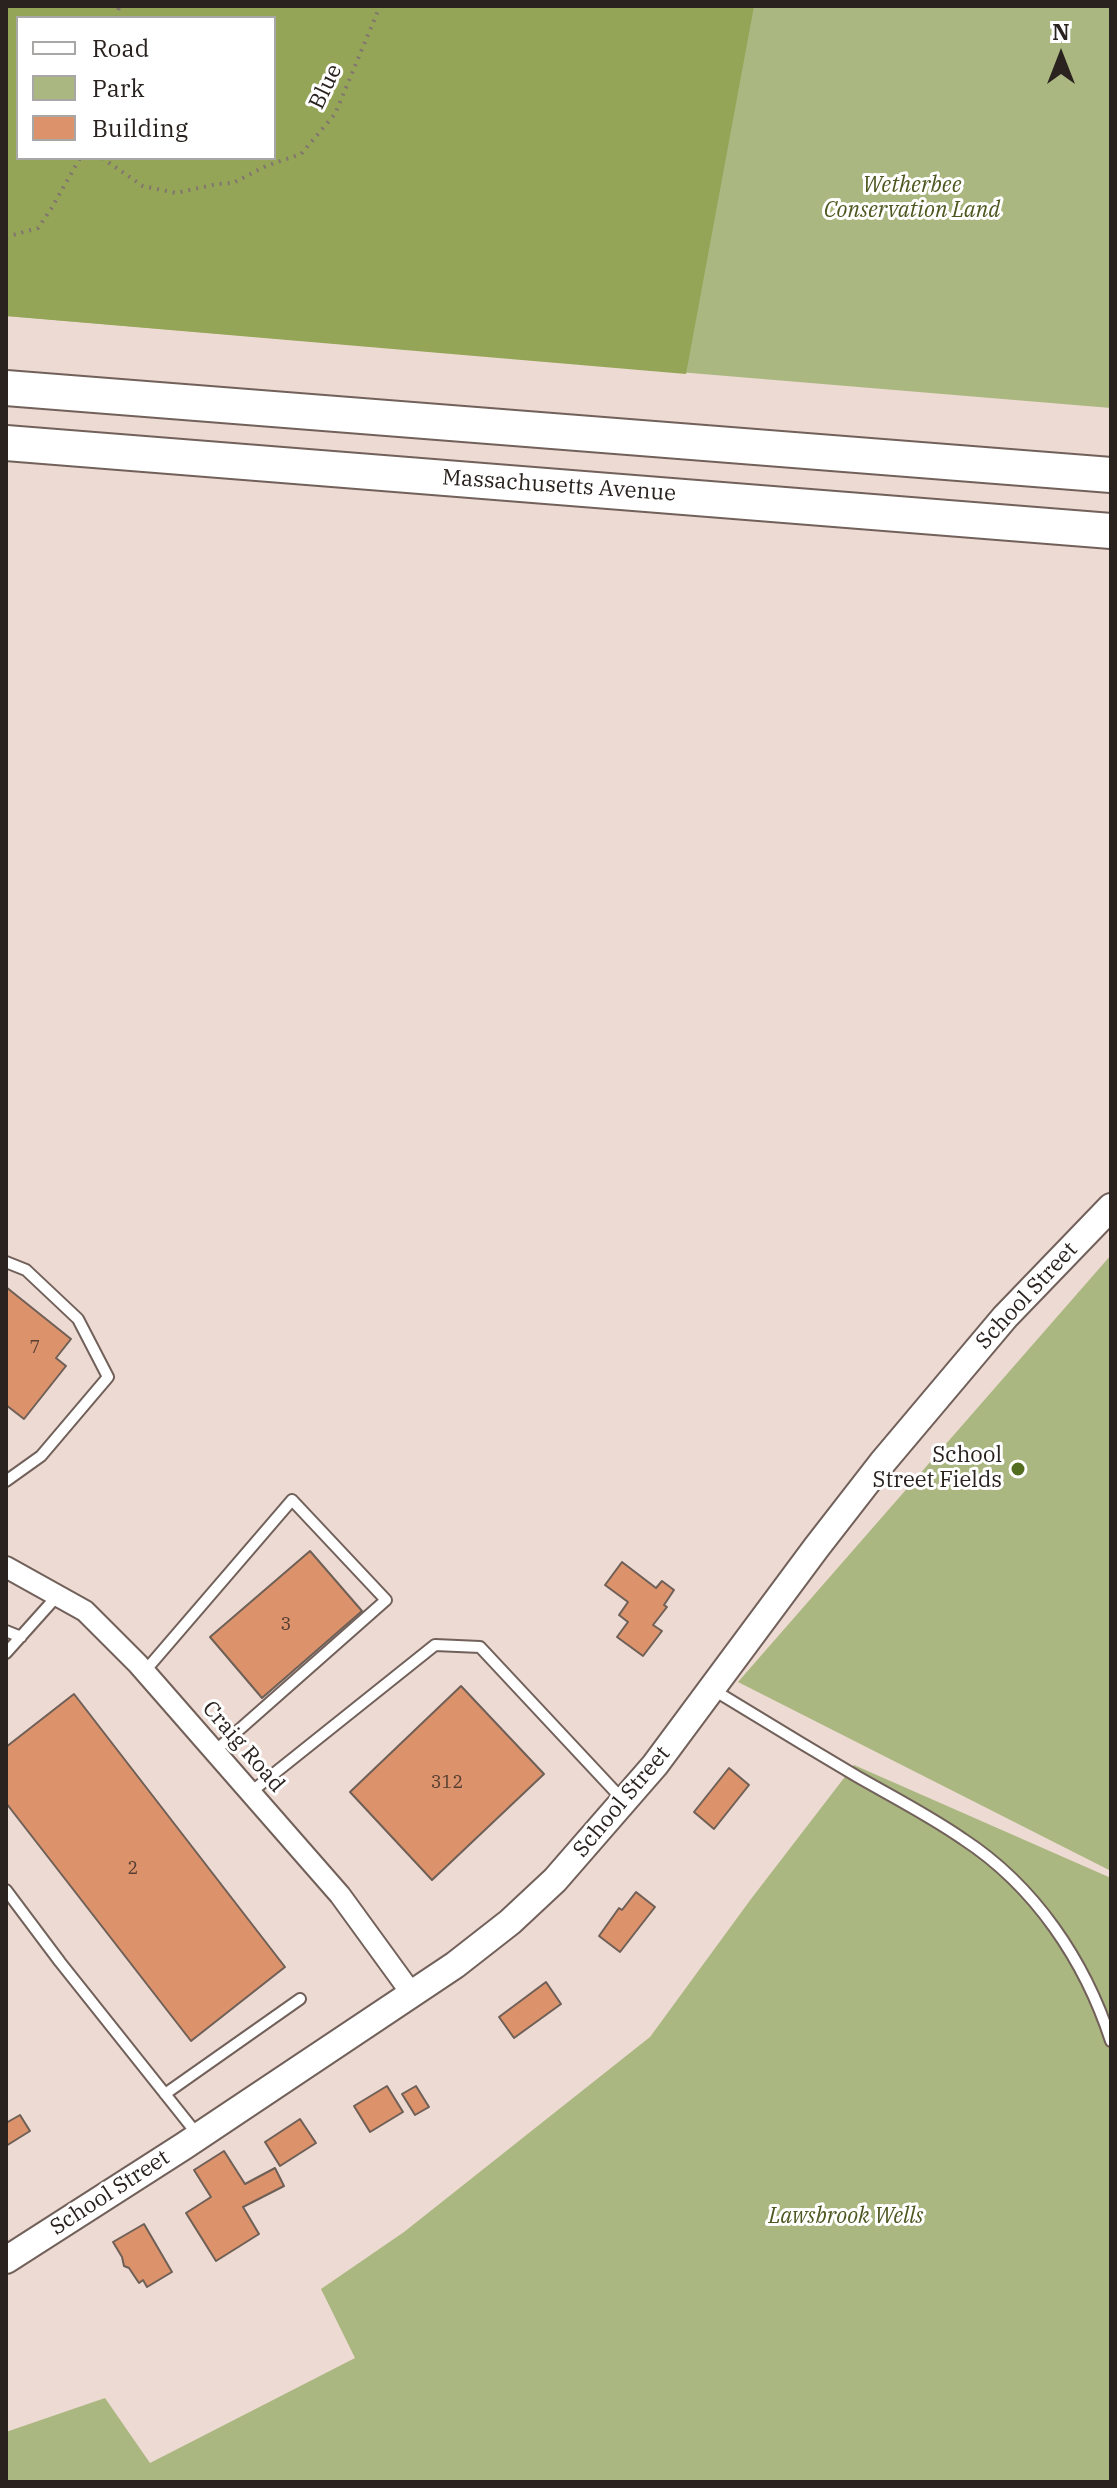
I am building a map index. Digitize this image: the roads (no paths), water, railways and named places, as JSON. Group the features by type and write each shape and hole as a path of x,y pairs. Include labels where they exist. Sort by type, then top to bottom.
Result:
{"highway":[{"path":"6,388 1111,475"},
{"name":"Massachusetts Avenue","path":"6,443 1111,531"}],"street":[{"name":"School Street","path":"6,2260 455,1965 510,1922 555,1880 655,1765 816,1548 955,1376 1005,1317 1111,1207"},
{"name":"Craig Road","path":"6,1567 85,1611 145,1671 340,1895 412,1994"}],"lane":[{"path":"6,1262 26,1270 78,1319 108,1377 41,1456 6,1481"},
{"path":"145,1671 292,1500 386,1600 215,1751"},
{"path":"6,1653 58,1595"},
{"path":"6,1631 21,1637"},
{"path":"251,1792 435,1645 480,1647 625,1802"},
{"path":"711,1688 965,1840 1004,1870 1042,1912 1075,1957 1099,2004 1111,2041"},
{"path":"6,1890 199,2136"},
{"path":"165,2094 300,1999"}],"place":[{"name":"School Street Fields","path":"1018,1469"}],"park label":[{"name":"Wetherbee Conservation Land","path":"912,198"},
{"name":"Lawsbrook Wells","path":"846,2217"}]}
